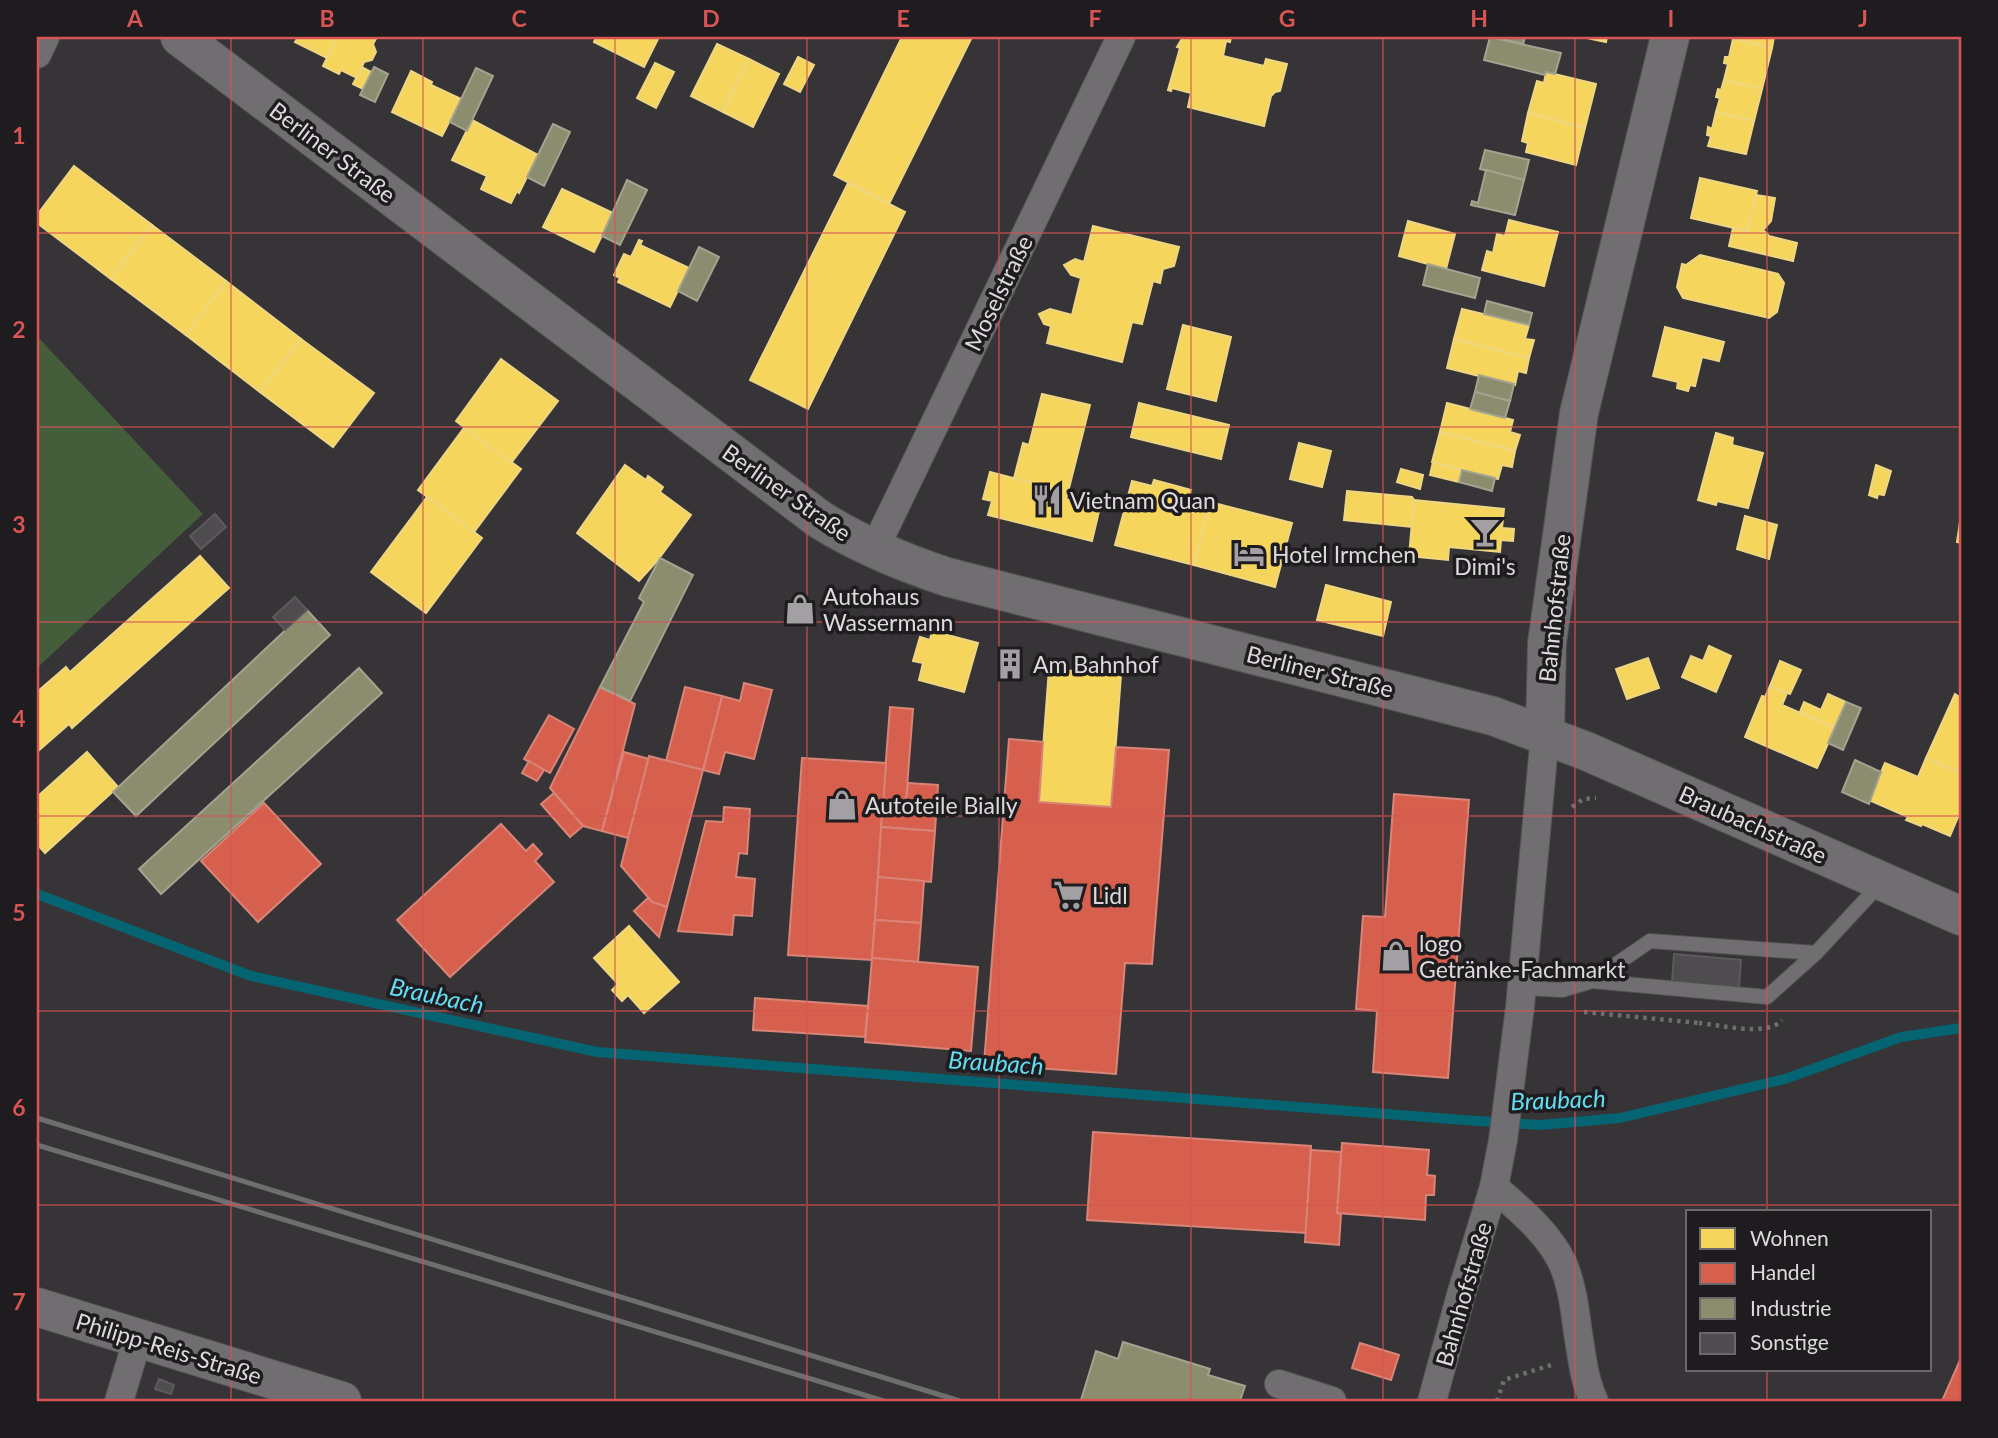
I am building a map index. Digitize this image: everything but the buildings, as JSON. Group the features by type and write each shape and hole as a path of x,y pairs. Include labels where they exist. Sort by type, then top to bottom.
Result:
{"street":[{"path":"37,54 45,37"},
{"name":"Berliner Straße","path":"180,37 819,519 874,550 947,577 1475,710 1545,734"},
{"name":"Moselstraße","path":"874,550 1121,37"},
{"name":"Bahnhofstraße","path":"1432,1401 1494,1187 1503,1140 1522,988 1545,734 1547,643 1579,412 1670,37"},
{"name":"Braubachstraße","path":"1545,734 1961,916"},
{"name":"Bahnhofstraße","path":"1494,1187 1528,1217 1549,1241 1563,1265 1572,1293 1586,1385 1594,1401"},
{"name":"Philipp-Reis-Straße","path":"37,1307 342,1401"},
{"path":"119,1401 138,1338"},
{"path":"1279,1384 1332,1401"}],"lane":[{"path":"1592,981 1767,997 1816,953 1883,881"},
{"path":"1522,988 1562,990 1592,981 1650,941 1816,953"}],"path":[{"path":"1572,807 1583,799 1607,797"},
{"path":"1497,1401 1504,1380 1582,1356"}],"green space":[{"path":"37,336 203,514 37,668"}],"waterway":[{"name":"Braubach","path":"37,894 251,976 597,1052 1463,1120 1540,1125 1620,1118 1785,1079 1901,1037 1961,1028"}],"railway":[{"path":"37,1118 960,1401"},
{"path":"37,1145 884,1401"}],"place":[{"name":"Vietnam Quan","path":"1047,500"},
{"name":"Dimi's","path":"1485,532"},
{"name":"Hotel Irmchen","path":"1249,554"},
{"name":"Autohaus Wassermann","path":"800,609"},
{"name":"Am Bahnhof","path":"1010,664"},
{"name":"Autoteile Bially","path":"842,805"},
{"name":"Lidl","path":"1069,895"},
{"name":"logo Getränke-Fachmarkt","path":"1396,956"}]}
